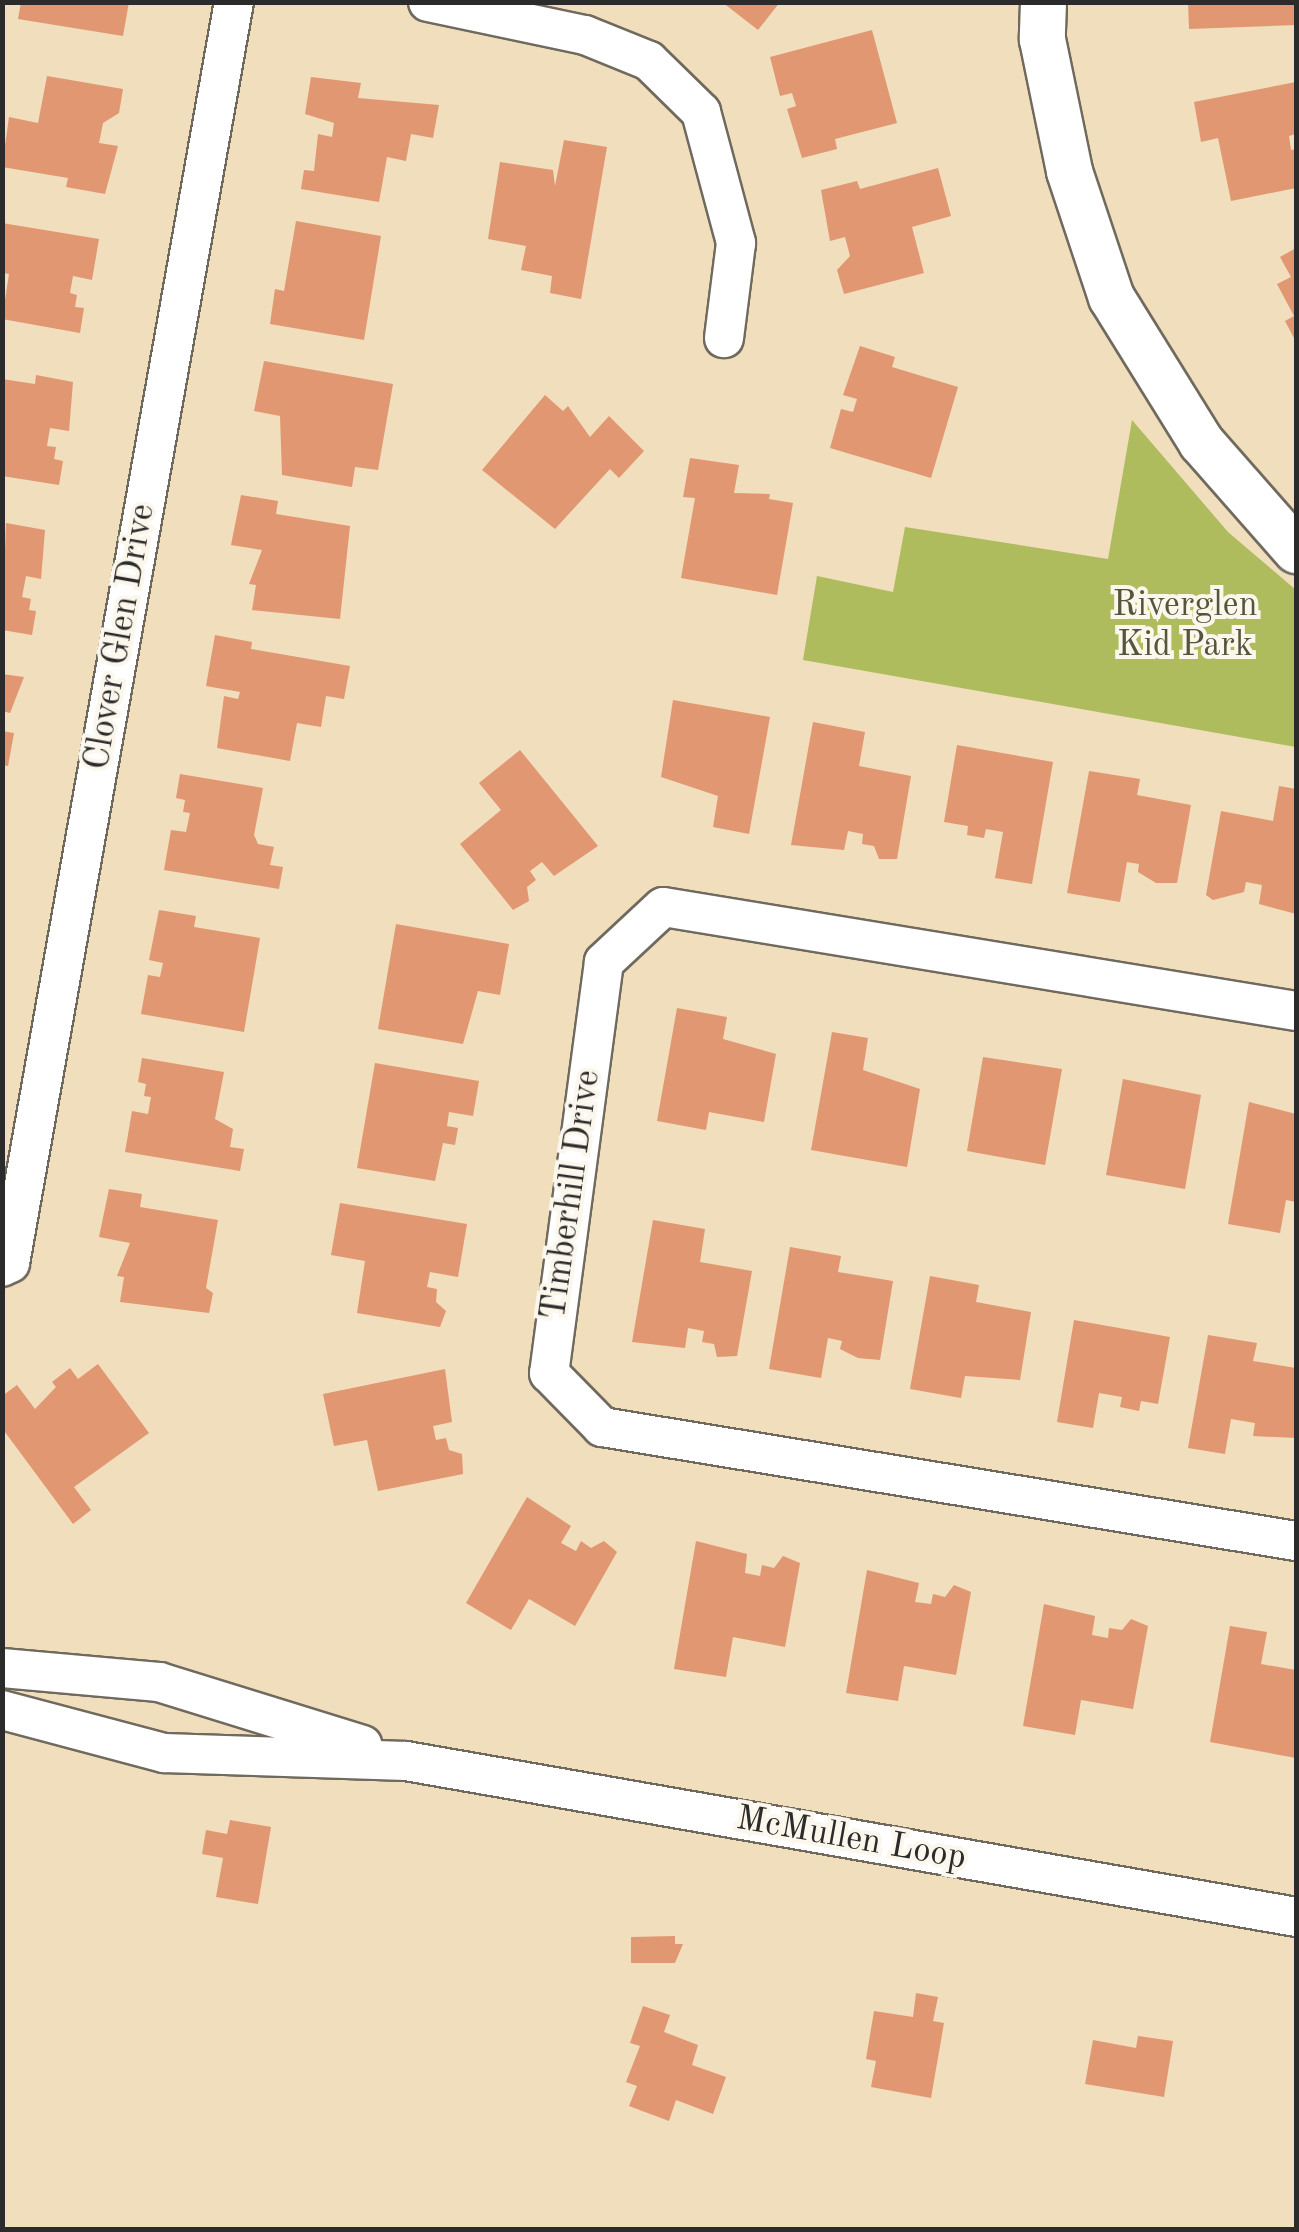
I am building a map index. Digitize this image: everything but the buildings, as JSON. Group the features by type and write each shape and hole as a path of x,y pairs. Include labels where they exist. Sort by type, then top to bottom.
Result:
{"street":[{"name":"Clover Glen Drive","path":"2,1267 10,1262 234,2"},
{"path":"428,2 586,35 649,62 701,112 736,243 724,338"},
{"path":"1043,2 1042,39 1070,171 1110,297 1202,442 1296,550"},
{"name":"Timberhill Drive","path":"1296,1011 662,907 604,962 548,1373 602,1427 1296,1541"},
{"name":"McMullen Loop","path":"2,1668 159,1682 406,1761 1296,1917"},
{"name":"McMullen Loop","path":"2,1710 164,1753 406,1761"}],"green space":[{"name":"Riverglen Kid Park","path":"1132,420 1228,532 1296,590 1296,747 803,660 817,576 893,592 905,527 1108,559"}]}
